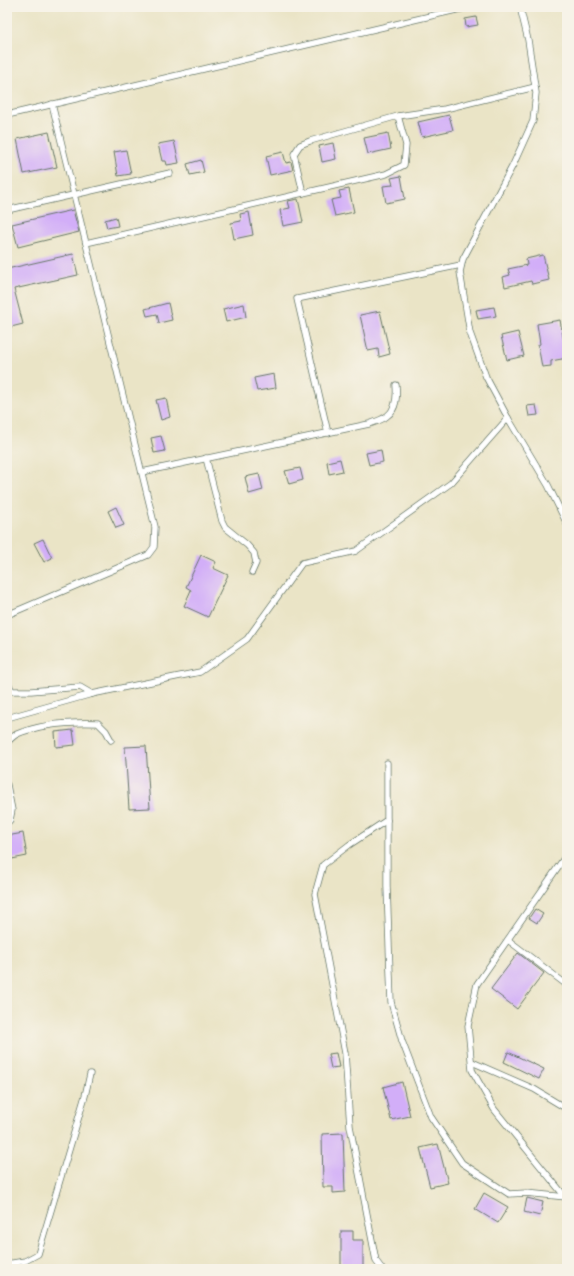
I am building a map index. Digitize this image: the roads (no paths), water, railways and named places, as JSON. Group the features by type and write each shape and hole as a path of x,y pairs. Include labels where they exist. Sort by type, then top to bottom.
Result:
{"lane":[{"path":"7,115 469,7"},
{"path":"520,7 528,40 536,93 534,121 513,165 463,259 460,272 470,333 486,377 508,418 548,485 567,524"},
{"path":"303,193 294,154 300,145 398,116 445,109 535,87"},
{"path":"7,615 148,555 154,547 155,527 52,104"},
{"path":"86,243 386,174 404,165 406,145 398,116"},
{"path":"7,210 170,173"},
{"path":"328,433 297,300 462,265"},
{"path":"142,472 369,424 388,416 395,406 397,397 396,385"},
{"path":"7,718 92,694 200,672 247,639 302,563 356,551 451,484 508,418"},
{"path":"206,458 222,521 225,527 247,545 254,553 256,563 252,572"},
{"path":"7,681 12,692 80,688 92,694"},
{"path":"7,742 15,735 44,727 78,722 98,723 106,731 110,740"},
{"path":"387,763 387,886 392,1002 402,1041 431,1117 462,1163 509,1194 526,1193 566,1198"},
{"path":"7,785 12,810 10,820 7,823"},
{"path":"382,1269 376,1261 350,1126 345,1053 315,894 322,865 387,820"},
{"path":"566,1198 494,1109 472,1070 468,1026 477,984 567,854"},
{"path":"508,940 567,985"},
{"path":"472,1062 534,1089 567,1109"},
{"path":"7,1264 24,1261 38,1254 85,1096 90,1074"}]}
